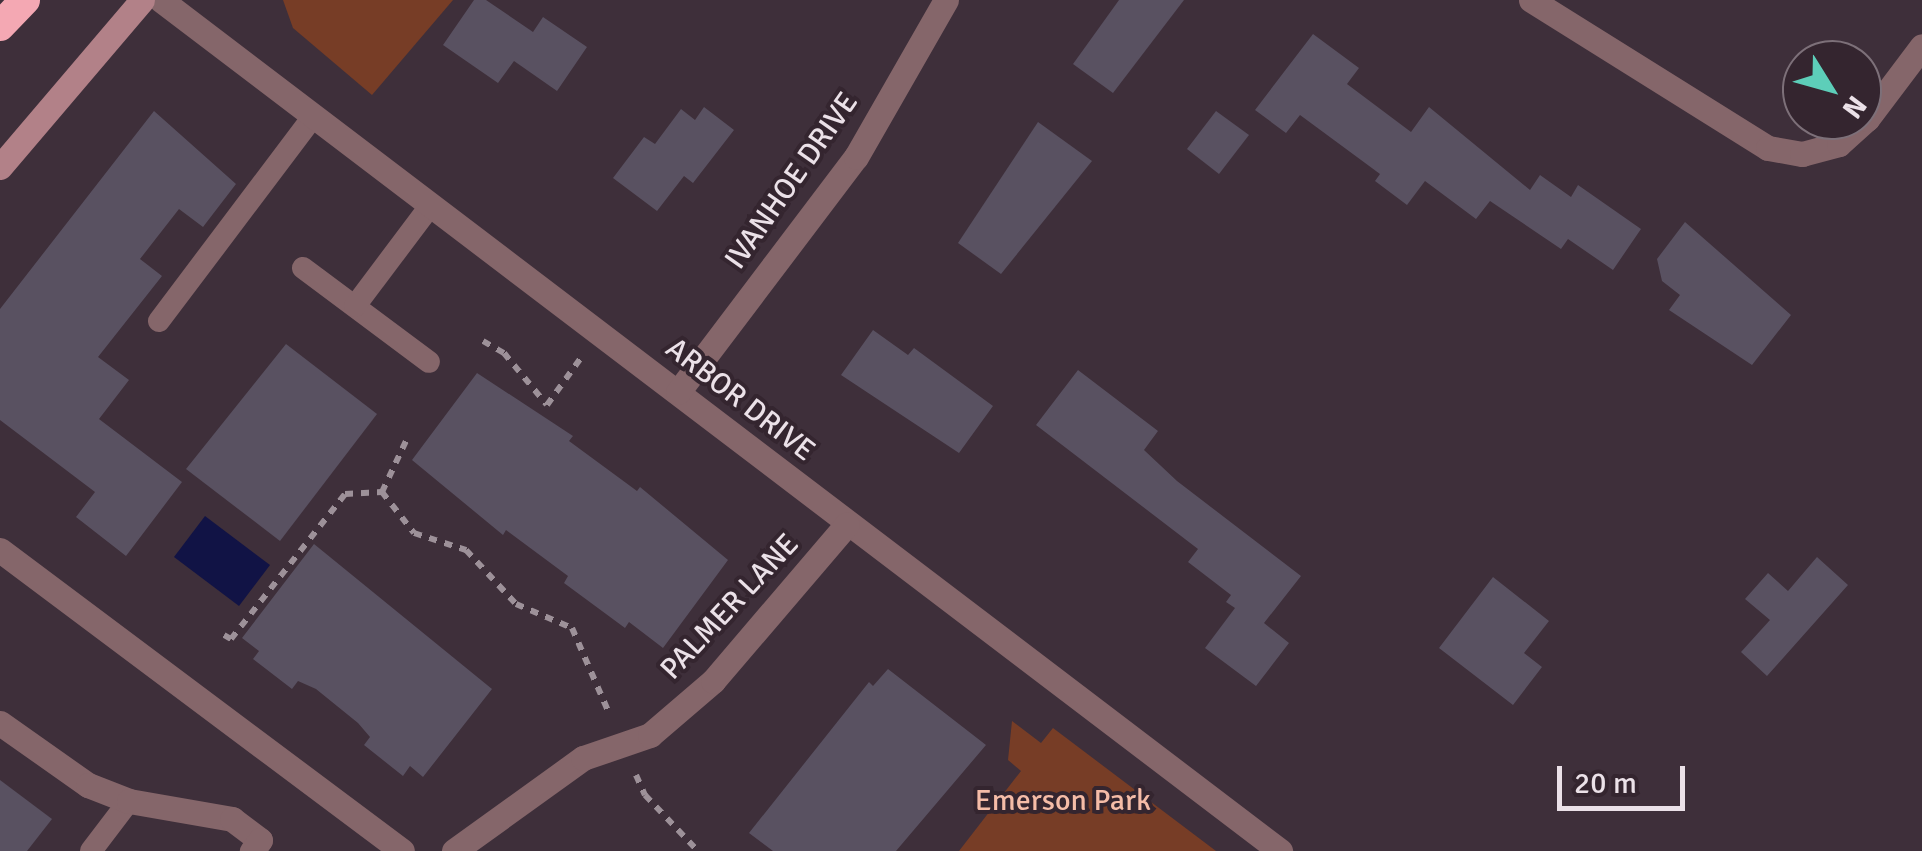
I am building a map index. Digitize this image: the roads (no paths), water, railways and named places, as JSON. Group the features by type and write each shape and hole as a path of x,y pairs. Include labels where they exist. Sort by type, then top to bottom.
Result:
{"highway":[{"path":"0,26 25,0"}],"street":[{"path":"0,167 142,0"},
{"name":"ARBOR DRIVE","path":"161,0 1280,851"},
{"name":"IVANHOE DRIVE","path":"678,392 856,157 946,0"},
{"path":"1531,0 1768,148 1802,154 1839,144 1867,119 1922,46"},
{"name":"PALMER LANE","path":"454,851 533,789 583,758 650,734 713,682 847,524"},
{"path":"0,550 402,851"},
{"path":"0,722 88,785 130,801 208,810 262,847"}],"lane":[{"path":"159,321 313,117"},
{"path":"354,306 430,206"},
{"path":"304,268 430,362"},
{"path":"92,851 130,801"}],"park label":[{"name":"Emerson Park","path":"1063,801"}]}
